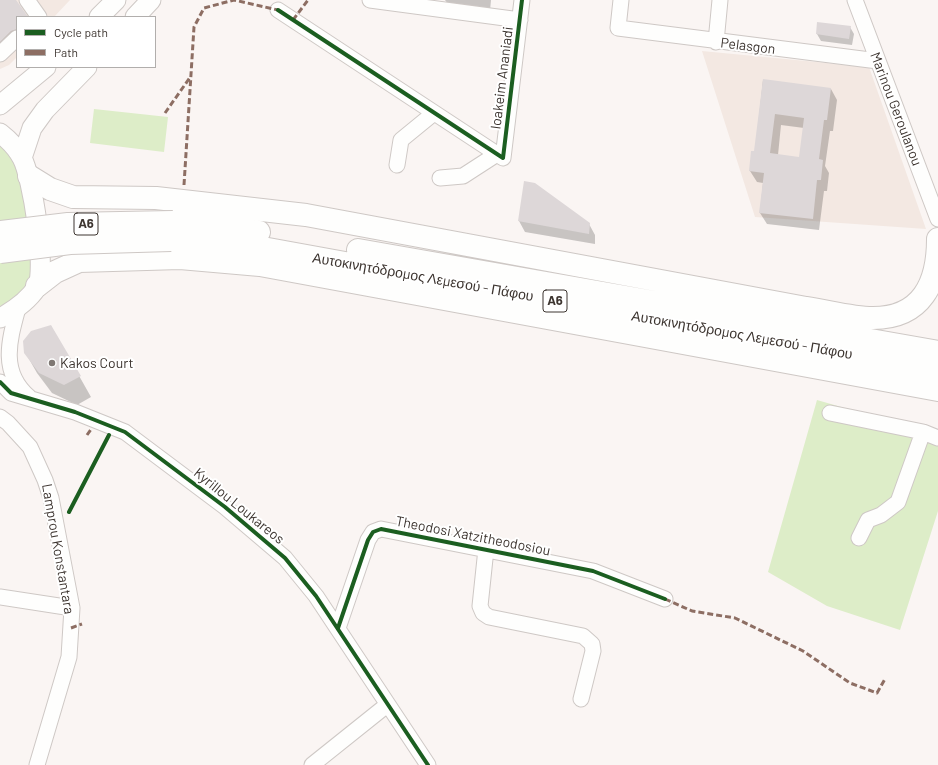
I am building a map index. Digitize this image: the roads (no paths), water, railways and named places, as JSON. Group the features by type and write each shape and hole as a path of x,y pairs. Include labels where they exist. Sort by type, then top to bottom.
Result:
{"highway":[{"path":"26,167 50,189 73,197 156,198 306,215 806,308 873,318 900,314 918,304 932,282 938,256 938,240"},
{"name":"Αυτοκινητόδρομος Λεμεσού - Πάφου","path":"0,232 68,224 172,231 249,230 938,352"},
{"name":"Αυτοκινητόδρομος Λεμεσού - Πάφου","path":"0,252 172,231 246,244 936,385"},
{"path":"37,286 55,272 79,261 180,258 260,265 936,385"},
{"path":"806,308 938,340"}],"main road":[{"path":"100,16 116,0"},
{"path":"136,16 151,0"},
{"path":"0,105 45,68"},
{"path":"26,167 32,128 45,110 86,68"},
{"path":"0,133 11,142 26,167 36,210 39,253 37,286 18,308 0,318"}],"street":[{"path":"26,0 38,16"},
{"path":"370,0 520,20"},
{"name":"Ioakeim Ananiadi","path":"500,156 522,0"},
{"name":"Pelasgon","path":"621,0 618,28 716,42 878,61"},
{"path":"716,42 720,0"},
{"name":"Marinou Geroulanou","path":"857,2 938,219"},
{"path":"278,10 500,156 463,176 440,178"},
{"path":"0,54 16,39"},
{"path":"397,165 401,140 434,113"},
{"name":"Kyrillou Loukareos","path":"18,308 8,345 10,372 18,388 33,400"},
{"name":"Kyrillou Loukareos","path":"0,382 11,393 75,412 125,432 225,507 285,558 316,596 428,765"},
{"path":"830,413 923,432 938,438"},
{"name":"Lamprou Konstantara","path":"0,417 8,423 30,447 46,480 51,498 72,608 69,657 37,765"},
{"path":"859,538 868,520 881,515 898,502 923,432"},
{"name":"Theodosi Xatzitheodosiou","path":"338,628 368,540 373,532 381,529 593,571 665,599"},
{"name":"Theodosi Xatzitheodosiou","path":"486,549 480,606 483,613 489,617 583,636 592,644 593,652 582,699"},
{"path":"0,597 72,608"},
{"path":"312,765 387,705"}],"place":[{"name":"Kakos Court","path":"52,363"}]}
